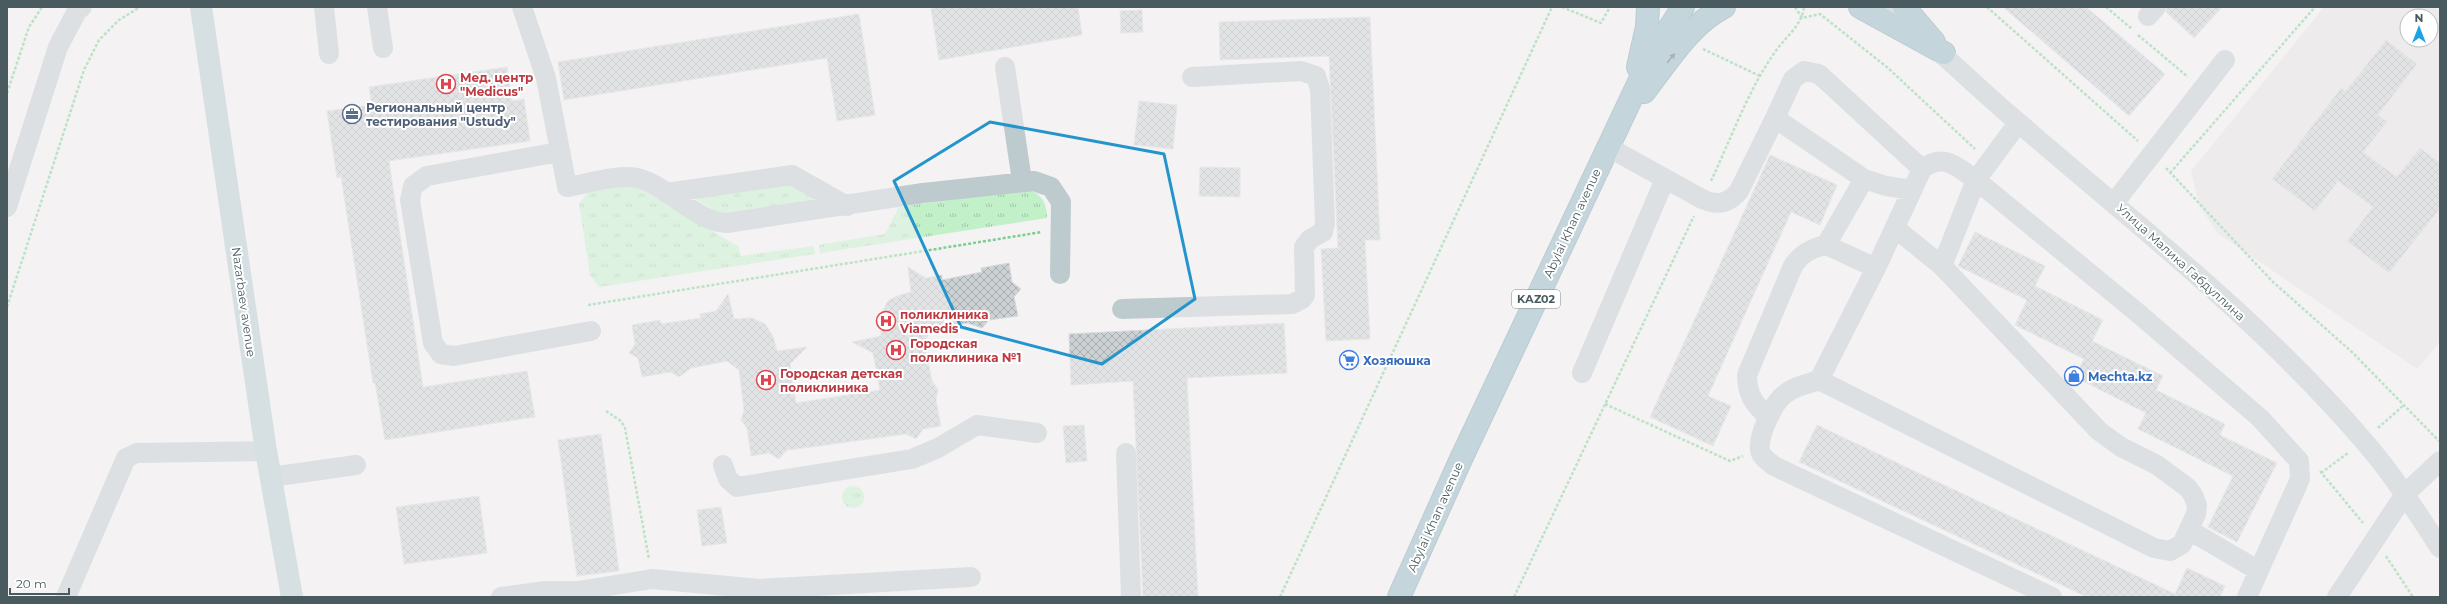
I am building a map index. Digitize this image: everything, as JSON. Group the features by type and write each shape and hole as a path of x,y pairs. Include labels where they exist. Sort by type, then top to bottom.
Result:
{"highway":[{"path":"1620,121 1644,40 1648,7"},
{"name":"Abylai Khan avenue","path":"1399,597 1461,459 1620,121 1654,52 1683,7"},
{"path":"1620,121 1690,34 1704,20 1724,7"},
{"path":"1860,7 1944,53"},
{"path":"1904,7 1944,53"}],"main road":[{"name":"Nazarbaev avenue","path":"201,7 266,451 292,597"}],"street":[{"path":"7,206 58,47 77,11 82,7"},
{"path":"324,7 329,54"},
{"path":"377,7 383,48"},
{"path":"522,7 546,78 559,152 567,187 629,178 644,180 719,223 733,223 1022,181 1044,183 1058,194 1061,202 1062,229 1060,274"},
{"name":"Улица Малика Габдуллина","path":"1889,7 1944,53 2018,123 2114,203 2250,323 2310,382 2364,440 2406,494 2440,548"},
{"path":"2114,203 2225,60"},
{"path":"1005,67 1022,181"},
{"path":"1122,309 1292,304 1302,300 1305,295 1304,247 1310,239 1323,232 1325,223 1320,89 1316,76 1301,70 1192,77"},
{"path":"1608,147 1712,204 1724,203 1733,198 1739,191 1793,79 1804,72 1819,74 1922,169"},
{"path":"1775,118 1864,179 1886,186 1912,190"},
{"path":"1942,266 1976,180 2018,123"},
{"path":"559,152 427,176 413,186 410,200 433,343 441,354 454,356 591,331"},
{"path":"2052,597 1774,466 1762,457 1760,449 1768,417 1777,401 1785,393 1819,380 1876,268 1922,169 1930,163 1940,161 1951,163 1976,180 2139,314 2260,418 2293,452 2299,461 2300,479 2247,597"},
{"path":"666,193 786,174 796,176 847,206"},
{"path":"1582,373 1665,179"},
{"path":"1768,417 1753,402 1748,393 1747,375 1792,266 1808,251 1826,245 1864,179"},
{"path":"1819,380 2154,548 2170,551 2176,549 2182,544 2189,530 2196,514 2197,505 2188,488 2157,465 2121,447 2099,431 1942,266 1895,228"},
{"path":"1826,245 1876,268"},
{"path":"723,465 728,479 737,487 912,459 938,448 977,425 1037,433"},
{"path":"66,597 126,458 137,453 266,451"},
{"path":"1126,453 1131,597"},
{"path":"2337,597 2406,494 2440,461"},
{"path":"271,477 356,465"},
{"path":"2189,530 2259,571"},
{"path":"501,597 545,591 578,594 653,588 761,593 971,577"}],"path":[{"path":"7,93 29,27 42,7"},
{"path":"7,307 84,70 98,40 118,20 140,7"},
{"path":"1280,597 1552,7"},
{"path":"1562,7 1601,23 1610,7"},
{"path":"1795,7 1802,18"},
{"path":"1514,597 1760,76 1775,52 1802,18 1804,7"},
{"path":"1987,7 2153,154 2273,282 2352,352 2440,442"},
{"path":"2106,7 2203,89"},
{"path":"2170,173 2315,7"},
{"path":"1698,47 1760,76"},
{"path":"588,305 1062,229"},
{"path":"1605,404 1730,461 1760,449"},
{"path":"606,411 621,421 625,428 653,588"},
{"path":"2376,539 2413,597"}],"highlighted area":[{"path":"990,122 1164,154 1195,299 1102,364 961,327 894,181"}],"shaded area":[{"path":"2324,7 2437,8 2399,8 2399,48 2439,48 2439,9 2440,10 2440,342 2417,369 2217,233 2199,205 2191,171"}],"green space":[{"path":"785,180 818,199 722,215 691,196"},
{"path":"632,182 739,247 740,256 814,246 815,254 599,287 590,275 579,204 592,188"},
{"path":"1027,189 1040,196 1043,200 1047,218 820,253 819,245 885,234 899,207"},
{"path":"853,486 861,489 864,497 861,505 853,508 845,505 842,497 845,489"}],"building":[{"path":"942,7 1078,7 1082,35 939,60 931,9"},
{"path":"2003,7 2086,7 2165,74 2129,116"},
{"path":"2167,7 2222,7 2194,38 2166,12"},
{"path":"1142,10 1143,32 1121,33 1120,11"},
{"path":"859,14 875,115 837,121 827,58 564,100 558,62"},
{"path":"1370,17 1380,240 1365,240 1370,339 1326,341 1321,249 1338,248 1329,56 1220,60 1219,22"},
{"path":"2386,40 2417,64 2378,115 2387,122 2363,152 2397,177 2420,148 2440,163 2440,208 2389,273 2347,241 2373,207 2338,181 2315,211 2272,179 2341,88 2346,91"},
{"path":"507,67 512,101 524,99 530,141 389,161 423,387 527,371 535,417 385,440 375,383 373,383 341,177 337,178 327,111 372,105 369,87"},
{"path":"1139,101 1177,105 1173,149 1134,145"},
{"path":"1770,155 1837,185 1820,225 1791,212 1708,396 1731,406 1713,446 1650,417"},
{"path":"1200,167 1240,168 1240,197 1199,196"},
{"path":"1975,232 2045,266 2035,286 2103,320 2092,341 2163,376 2156,390 2225,424 2220,435 2277,463 2237,542 2208,527 2233,476 2138,429 2146,413 2075,377 2084,359 2015,325 2027,300 1958,266"},
{"path":"1009,263 1012,282 1021,289 1014,297 1018,316 989,320 982,328 968,323 932,329 924,342 932,381 938,389 936,400 941,426 923,429 916,439 906,434 787,450 779,459 769,453 751,456 747,428 741,420 744,410 739,370 727,361 691,368 679,377 670,372 642,377 638,358 629,353 635,344 632,325 660,320 661,324 701,318 700,314 716,311 728,294 734,319 752,318 765,324 773,336 777,351 807,347 790,364 796,403 880,390 873,353 852,342 881,336 881,314 888,301 897,296 911,292 908,267 926,278 942,275 942,280 982,272 981,268"},
{"path":"1284,323 1287,373 1187,378 1198,597 1143,597 1133,381 1071,385 1069,334"},
{"path":"1084,425 1087,461 1066,463 1063,426"},
{"path":"1817,425 2175,594 2187,568 2225,586 2220,597 2087,597 1799,462"},
{"path":"601,434 619,571 577,576 558,440"},
{"path":"479,496 487,553 404,564 396,507"},
{"path":"721,507 727,543 702,546 697,510"}],"place":[{"name":"Мед. центр \"Medicus\"","path":"446,84"},
{"name":"Региональный центр тестирования \"Ustudy\"","path":"352,114"},
{"name":"поликлиника Viamedis","path":"886,321"},
{"name":"Городская поликлиника №1","path":"896,350"},
{"name":"Хозяюшка","path":"1349,360"},
{"name":"Mechta.kz","path":"2074,376"},
{"name":"Городская детская поликлиника","path":"766,380"}]}
